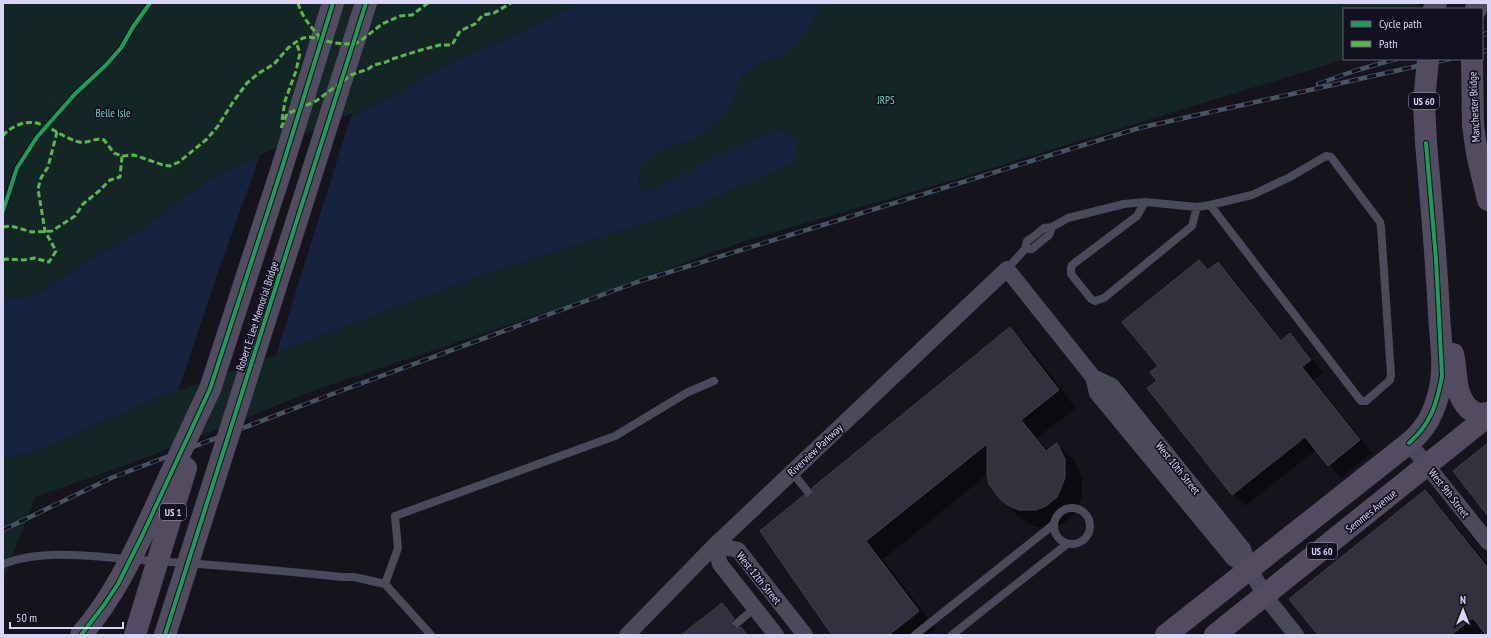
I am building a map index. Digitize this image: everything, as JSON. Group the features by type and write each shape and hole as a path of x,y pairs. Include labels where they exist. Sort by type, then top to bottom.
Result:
{"main road":[{"name":"Robert E. Lee Memorial Bridge","path":"135,635 210,389 280,174 333,3"},
{"name":"Robert E. Lee Memorial Bridge","path":"166,635 366,3"},
{"name":"US 60","path":"1166,635 1421,433 1433,412 1440,389 1442,361 1424,102 1428,60"},
{"name":"Manchester Bridge","path":"1472,60 1473,125 1477,154 1488,200"},
{"path":"1438,289 1454,358 1455,381 1459,393 1470,410 1477,414 1488,412"},
{"path":"81,635 118,584 140,542 210,389"},
{"name":"Semmes Avenue","path":"1215,635 1488,416"}],"street":[{"name":"West 10th Street","path":"1007,269 1094,377 1112,386 1243,549 1250,569 1265,596 1296,635"},
{"name":"Riverview Parkway","path":"626,635 715,545 1007,269"},
{"name":"West 9th Street","path":"1409,443 1488,542"},
{"name":"West 12th Street","path":"776,635 720,564 715,545 738,550 805,635"}],"lane":[{"path":"1432,6 1443,3"},
{"path":"1007,269 1025,249 1027,241 1044,228 1052,227 1068,218 1124,204 1145,202 1197,207 1210,206 1252,195 1290,177 1326,156 1331,157 1380,222 1391,375 1390,380 1366,400 1361,401 1210,206"},
{"path":"1145,202 1137,216 1072,265 1071,274 1091,299 1095,301 1104,298 1192,226 1197,207"},
{"path":"385,584 398,548 395,516 615,436 688,392 714,381"},
{"path":"792,472 808,492"},
{"path":"915,635 1053,526 1057,515 1066,508 1078,508 1088,516 1090,527 1086,538 1076,544 1067,544 1058,538 1053,526"},
{"path":"952,635 1067,544"},
{"path":"3,564 11,561 54,554 228,566 354,577 385,584 431,635"},
{"path":"737,623 755,608"}],"green space":[{"name":"Belle Isle","path":"3,3 575,3 573,6 522,32 463,58 369,107 209,179 138,232 72,271 40,293 3,300"},
{"name":"JRPS","path":"816,3 1419,3 1417,8 1343,8 1343,60 943,183 747,240 568,305 318,389 132,463 35,497 3,581 3,457 29,454 175,390 482,275 680,212 686,172 660,187 639,191 640,168 650,155 670,145 688,143 738,90 742,76 757,63 782,56 817,15"}],"water":[{"path":"575,3 816,3 817,15 804,36 782,56 757,63 742,76 738,90 728,112 688,143 670,145 650,156 640,168 639,191 664,184 733,149 781,130 798,140 793,163 680,212 482,275 175,390 29,454 3,457 3,300 40,293 72,271 138,232 209,179 369,107 463,58 522,32 573,6"}],"pier":[{"path":"352,113 276,355 178,391 211,292 260,155"}],"building":[{"path":"1199,260 1208,270 1218,262 1281,341 1290,333 1311,360 1302,367 1360,440 1328,466 1305,437 1232,495 1147,388 1157,381 1150,372 1158,366 1122,322"},
{"path":"1010,327 1059,390 1021,420 1046,451 1057,443 1065,459 1065,478 1057,497 1046,506 1036,510 1019,510 1009,506 1000,499 989,484 987,474 987,444 866,541 919,611 889,635 832,635 760,531 804,495 808,497 812,496 812,488"},
{"path":"1488,443 1488,516 1453,471"},
{"path":"1425,490 1488,568 1488,635 1486,635 1473,618 1451,635 1318,635 1289,599"},
{"path":"722,603 734,618 732,621 733,626 735,628 741,627 747,635 681,635"}],"railway":[{"path":"1483,35 1488,33"},
{"path":"1483,52 1488,50"},
{"path":"1318,84 1354,71 1392,60"},
{"path":"3,530 111,478 335,393 640,281 1139,128 1445,60"}],"marked path":[{"path":"298,3 305,18 323,41"},
{"path":"3,136 18,125 34,123 42,125 79,142 101,139 104,140 114,153 122,156 134,155 170,166 179,162 207,139 218,126 247,83 259,73 274,64 288,48 296,42 303,38 310,37 335,43 356,43 382,24 400,16 412,15 428,3"},
{"path":"281,128 287,114 316,101 351,75 368,69 374,65 421,50 440,45 452,45 460,31 475,24 483,15 494,13 511,3"},
{"path":"282,120 285,101 296,71 300,53 296,42"},
{"path":"3,260 24,260 34,258 49,262 56,251 45,231 38,189 41,178 48,167 57,132"},
{"path":"3,227 11,226 32,232 52,231 75,216 83,204 110,180 120,177 122,156"}],"cycle path":[{"path":"3,211 17,168 37,137 75,94 106,65 121,48 133,27 150,3"},
{"path":"81,635 118,584 142,536 210,389 280,174 333,3"},
{"path":"165,635 366,3"},
{"path":"1409,443 1417,436 1428,421 1438,395 1442,376 1436,259 1426,143"}]}
